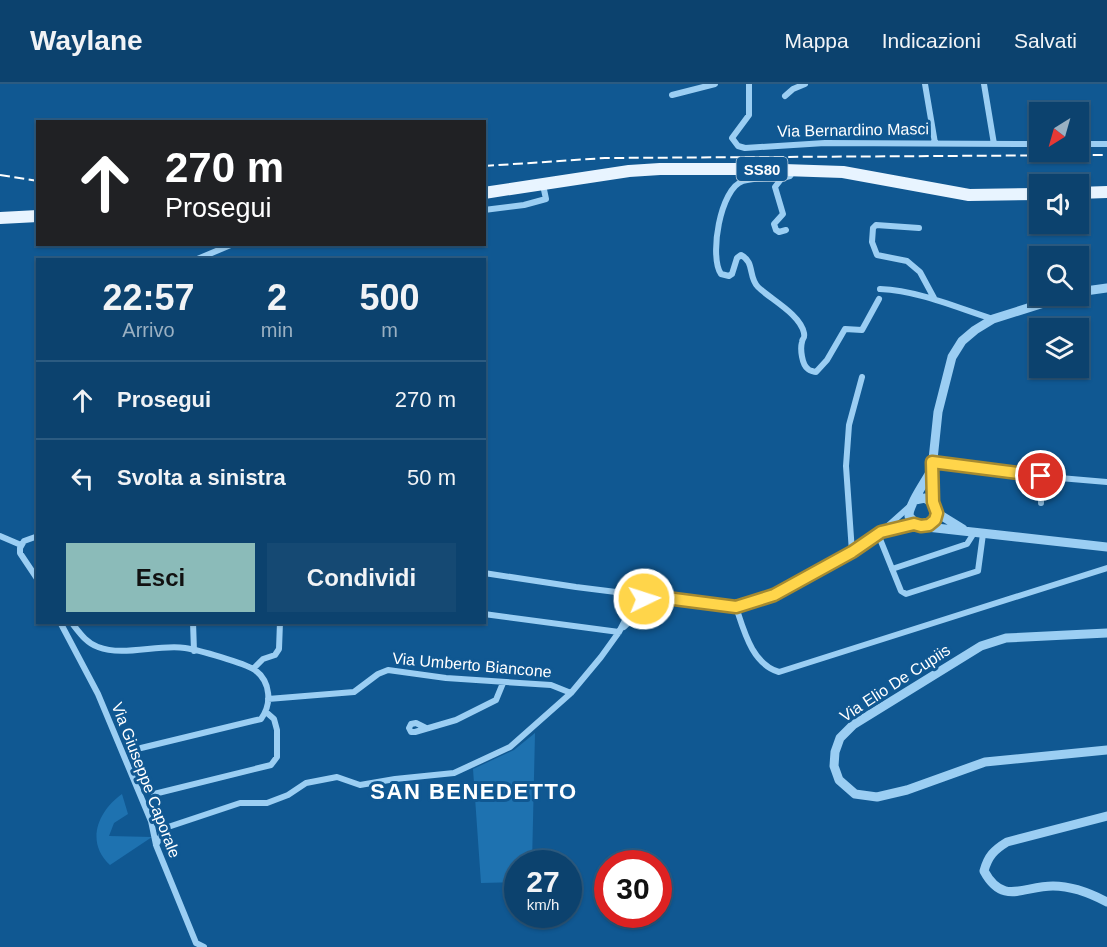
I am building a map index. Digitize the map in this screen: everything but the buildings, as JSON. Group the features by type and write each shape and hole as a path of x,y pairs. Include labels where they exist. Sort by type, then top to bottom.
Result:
{"main road":[{"name":"SS80","path":"486,193 642,170 794,169 855,173 969,195 1029,194"},
{"path":"1089,193 1107,192"},
{"path":"0,218 36,216"}],"street":[{"path":"672,95 715,84"},
{"name":"Via Bernardino Masci","path":"749,84 749,115 732,138 738,146 746,148 825,143 1029,144"},
{"path":"785,96 793,89 805,84"},
{"path":"925,84 935,142"},
{"path":"984,84 994,144"},
{"path":"1089,144 1107,144"},
{"path":"794,169 790,176 782,178 743,181 737,184 729,194 722,209 718,233 716,266 721,274 729,276 732,274 737,258 741,255 746,258 750,263 753,280 757,286 781,304 804,332 803,363 808,369 816,372 827,360 845,329 862,330 879,298"},
{"path":"782,178 775,187 783,214 774,224 779,232 786,230"},
{"path":"486,210 524,205 546,199 543,185"},
{"path":"919,228 876,225 873,228 872,242 877,255 907,261 920,272 934,298"},
{"path":"200,258 228,246"},
{"path":"1089,290 1107,288"},
{"path":"880,289 900,290 934,298 993,319"},
{"path":"976,533 951,523 937,513 933,502 932,465 938,412 952,357 962,341 975,330 993,319 1034,306"},
{"path":"852,552 847,456 849,425 862,377"},
{"path":"932,465 1107,482"},
{"path":"914,524 909,516 912,503 932,465"},
{"path":"1041,476 1041,503"},
{"path":"486,573 736,607 774,595 852,552 879,533 912,503 925,498 933,502"},
{"path":"925,526 932,523 937,513"},
{"path":"879,533 914,524 1105,549"},
{"path":"879,533 901,591 906,594 975,573 978,568 976,533"},
{"path":"892,568 967,544 976,533"},
{"path":"0,536 21,544"},
{"path":"36,536 26,539 21,544 20,553 36,577"},
{"path":"736,607 745,634 759,660 769,669 779,672 1106,567"},
{"path":"624,592 633,600 632,608"},
{"path":"619,632 632,608 643,595"},
{"path":"640,612 643,595"},
{"path":"156,844 165,828 240,803 267,803 288,795 306,783 337,777 360,785 454,773 510,747 571,693 619,632 640,612 652,604 670,598"},
{"path":"486,614 619,632"},
{"name":"Via Giuseppe Caporale","path":"61,624 98,694 152,821 156,844 196,943 204,947"},
{"path":"73,624 85,639 98,647 111,650 184,648 254,669 266,684 268,699 266,712 261,719 141,747"},
{"path":"193,624 194,651"},
{"path":"254,669 263,658 275,655 279,648 280,624"},
{"name":"Via Elio De Cupiis","path":"1107,633 1006,638 981,646 853,725 840,738 835,752 834,766 839,780 855,794 877,797 907,790 985,762 1107,750"},
{"name":"Via Umberto Biancone","path":"268,699 354,692 382,671 551,686 571,693"},
{"path":"426,728 456,720 496,700 501,693 503,683"},
{"path":"154,794 271,765 277,758 277,730 274,719 266,712"},
{"path":"1107,816 1007,842 994,850 987,860 984,871 996,888 1006,891 1024,892 1052,886 1077,889 1107,902"}],"shaded area":[{"path":"535,733 532,850 504,850 504,882 481,883 473,769 514,750"},
{"path":"122,794 128,814 114,823 109,836 152,837 110,865 102,856 96,837 106,809"}],"railway":[{"path":"486,166 605,158 1107,155"},
{"path":"0,175 36,181"}],"district":[{"name":"SAN BENEDETTO","path":"474,791"}],"route":[{"path":"644,599 643,595 736,607 774,595 852,552 881,532 914,524 929,525 935,520 937,513 933,502 932,462 1041,476"}]}
